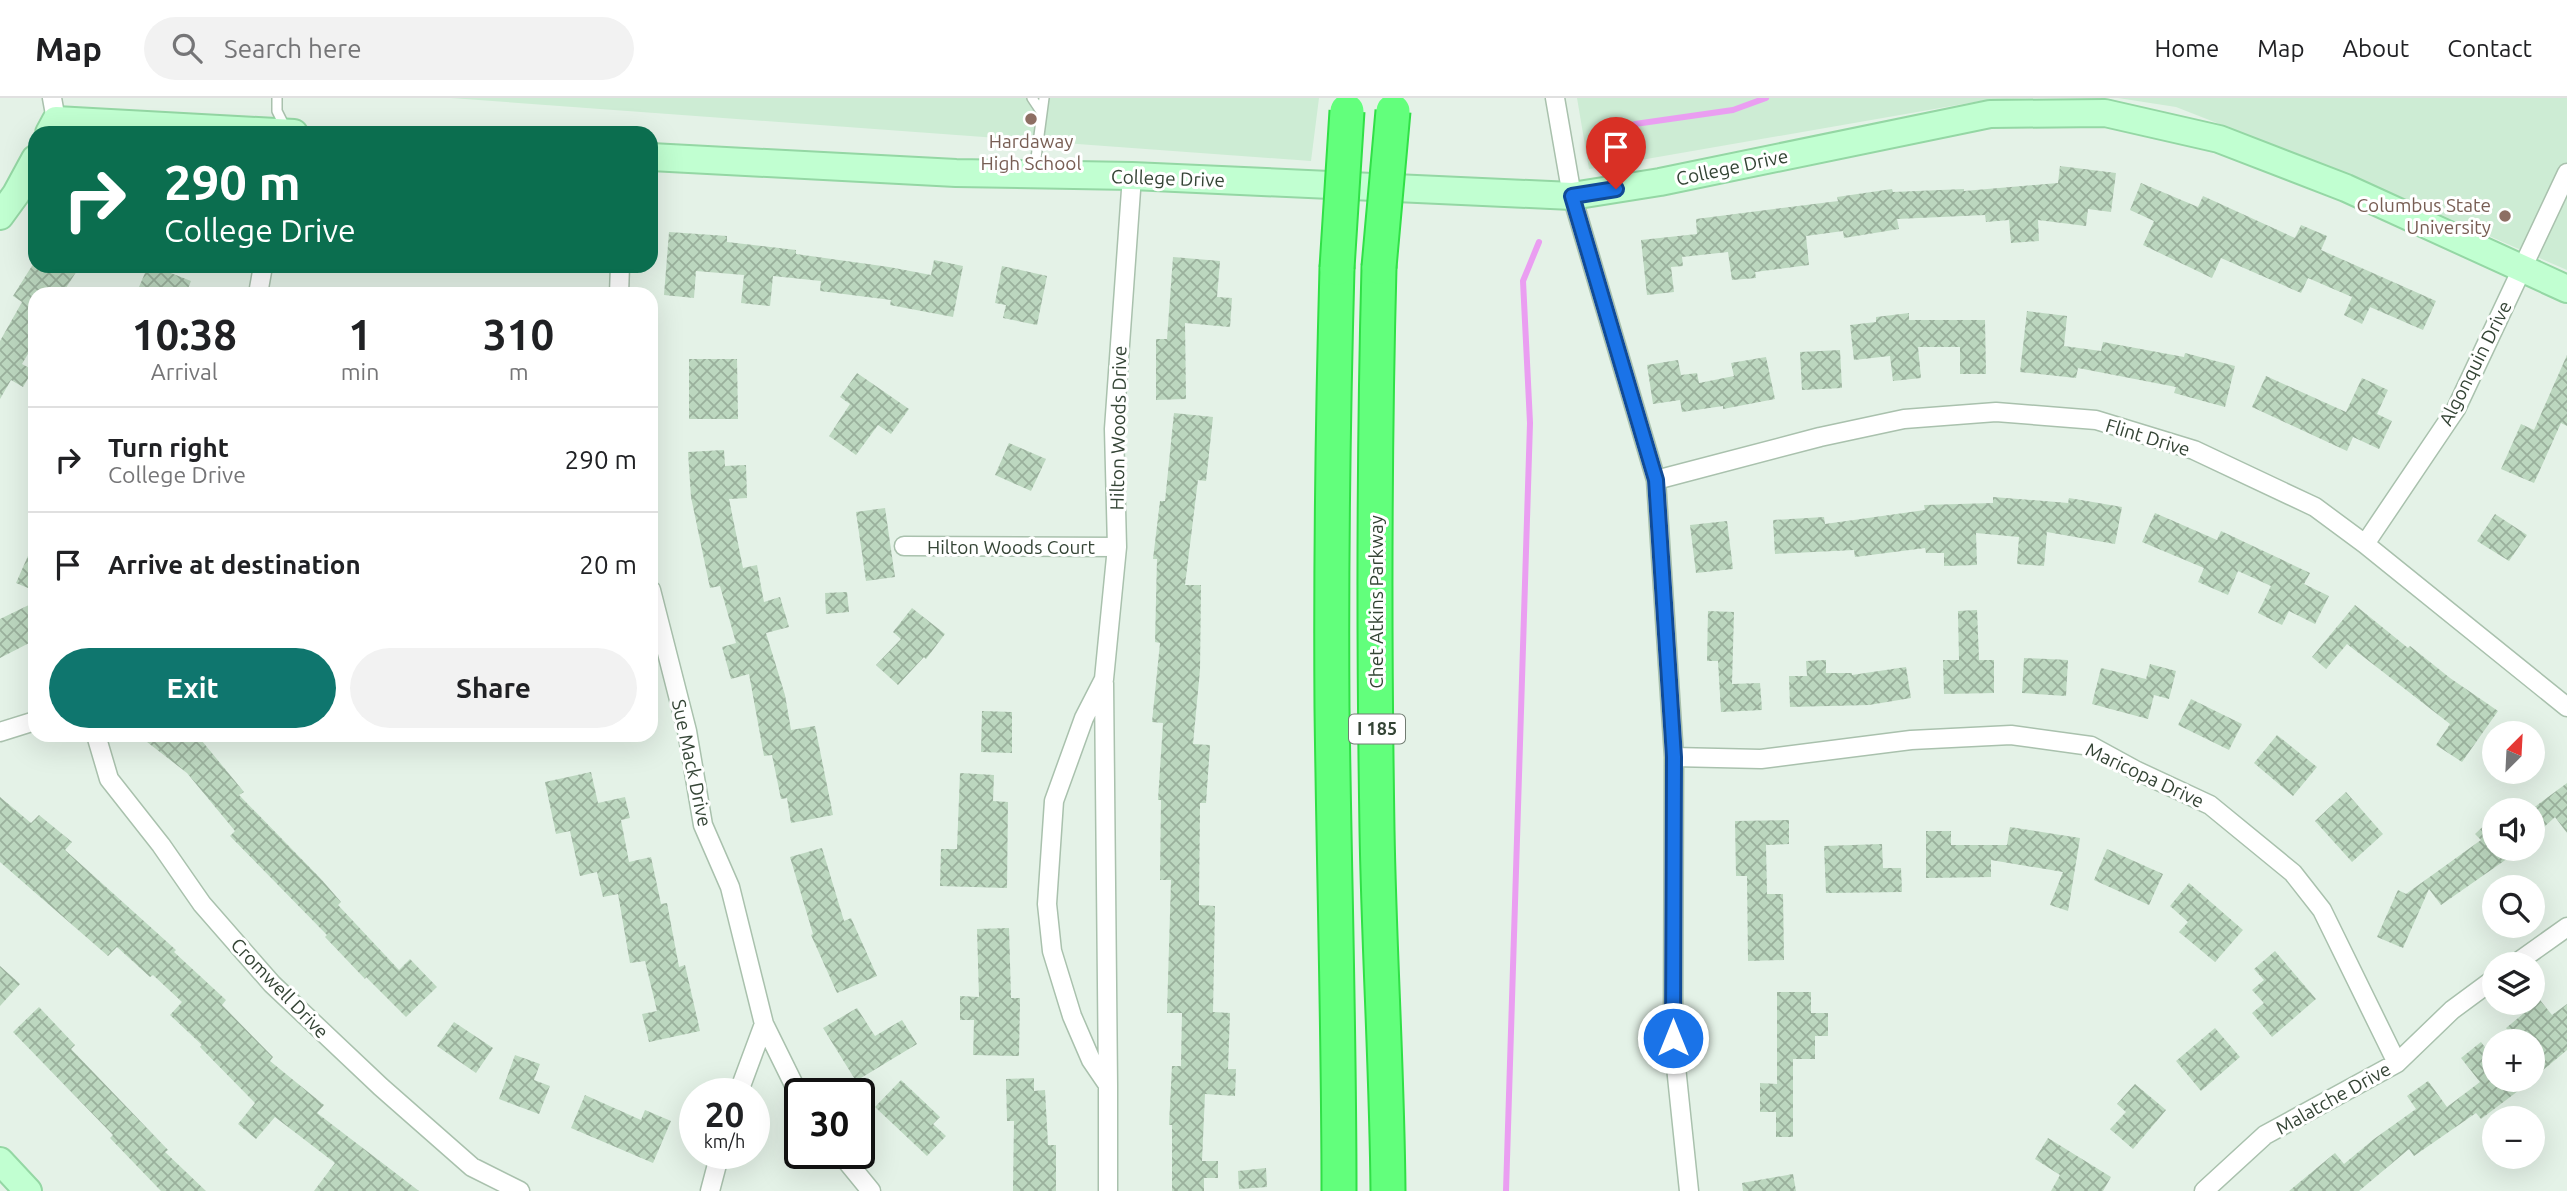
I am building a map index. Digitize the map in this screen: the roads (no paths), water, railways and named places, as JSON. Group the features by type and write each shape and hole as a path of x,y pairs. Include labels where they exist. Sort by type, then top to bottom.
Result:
{"highway":[{"name":"I 185","path":"1339,1191 1339,1025 1332,708 1332,422 1337,268 1348,104"},
{"name":"Chet Atkins Parkway","path":"1388,1191 1388,1113 1377,832 1375,407 1379,267 1394,104"}],"street":[{"path":"1555,98 1572,196 1656,480 1674,757 1673,1038 1689,1191"},
{"name":"College Drive","path":"658,157 956,173 1132,176 1572,196 1660,182 1990,114 2106,109 2219,139 2346,188 2567,289"},
{"path":"52,117 184,126"},
{"path":"0,216 28,172"},
{"name":"Algonquin Drive","path":"2365,544 2456,409 2567,173"},
{"name":"Hilton Woods Drive","path":"1108,1191 1104,679 1117,547 1115,429 1132,176"},
{"name":"Flint Drive","path":"1656,480 1820,437 1904,419 1996,412 2096,421 2194,450 2315,507 2365,544 2567,707"},
{"name":"Hilton Woods Court","path":"904,546 1117,547"},
{"name":"Sue Mack Drive","path":"658,617 687,731 703,825 730,887 764,1024 791,1078"},
{"name":"Hilton Woods Drive","path":"1104,679 1084,718 1054,801 1047,904 1052,951 1072,1016 1091,1060 1108,1085"},
{"path":"0,732 28,723"},
{"name":"Maricopa Drive","path":"1674,757 1761,759 1911,740 2011,735 2091,746 2210,805 2293,873 2322,910 2397,1063"},
{"name":"Cromwell Drive","path":"98,742 109,779 161,845 202,904 272,984 381,1087 472,1167 520,1191"},
{"path":"2532,952 2567,927"},
{"name":"Malatche Drive","path":"2204,1191 2265,1135 2397,1063 2452,1010 2482,988"},
{"path":"744,1078 764,1024"},
{"path":"0,1161 28,1191"},
{"path":"710,1191 716,1169"},
{"path":"853,1169 871,1191"}],"lane":[{"path":"277,98 277,111 284,126"},
{"path":"1032,98 1042,115"},
{"path":"1034,174 1044,98"}],"waterway":[{"path":"1605,139 1635,124 1733,110 1766,98"},
{"path":"1506,1191 1530,423 1523,281 1539,242"}],"place":[{"name":"Hardaway High School","path":"1031,119"},
{"name":"Columbus State University","path":"2505,216"}]}
